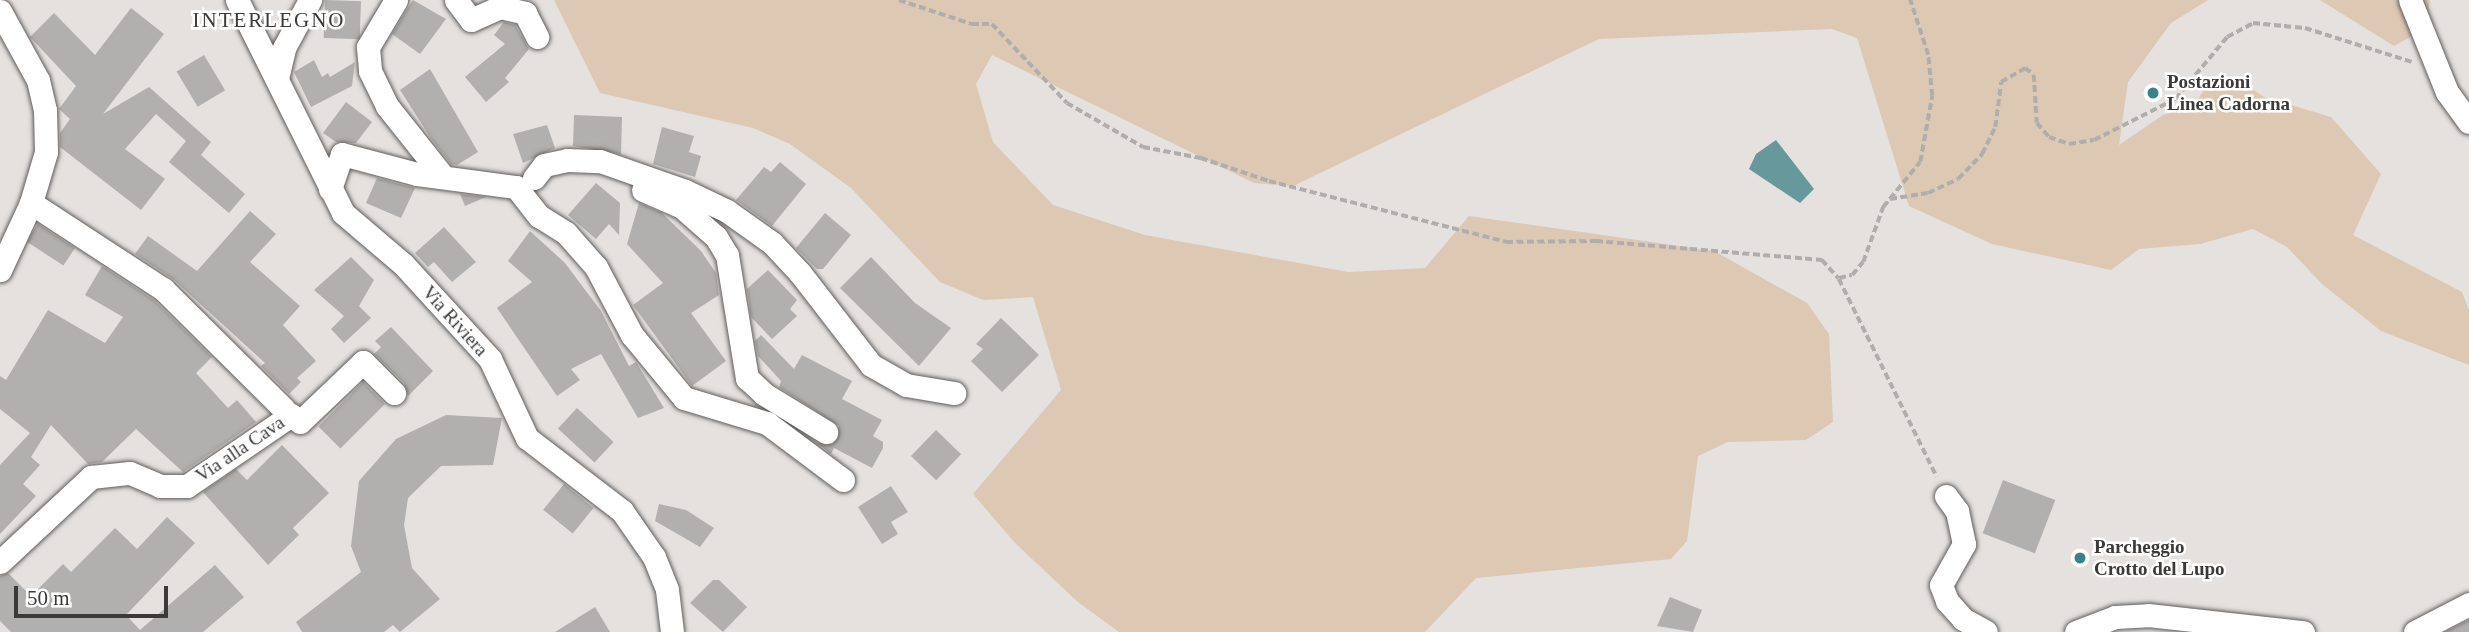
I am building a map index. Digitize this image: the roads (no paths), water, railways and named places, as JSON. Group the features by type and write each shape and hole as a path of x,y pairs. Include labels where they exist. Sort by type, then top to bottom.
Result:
{"street":[{"name":"Via Riviera","path":"237,0 343,213 403,264 490,359 527,438 622,511 654,557 667,590 672,632"},
{"path":"277,79 284,48 310,0"},
{"path":"396,0 368,47 370,71 387,106 441,174"},
{"path":"456,0 471,20 500,7 525,13 537,37"},
{"path":"2410,0 2447,92 2469,122"},
{"path":"0,11 38,80 45,110 46,152 31,203 0,270"},
{"path":"330,189 342,154 417,174 525,182 570,171 598,173 682,207 708,229 727,255 747,378 764,394 826,432"},
{"path":"525,182 544,165 600,161 685,191 727,211 772,243 800,273 871,365 906,385 954,393"},
{"path":"525,182 539,216 566,233 596,267 632,335 684,398 767,423 843,480"},
{"path":"31,203 163,289 284,409"},
{"name":"Via alla Cava","path":"0,562 91,477 130,473 160,486 187,486 291,415 300,422 363,362 394,393"},
{"path":"1946,496 1957,511 1964,544 1941,584 1947,601 1963,625 1986,632"},
{"path":"2415,632 2469,604"},
{"path":"2079,631 2115,617 2148,615 2304,632"}],"water":[{"path":"1776,140 1814,189 1800,203 1749,169 1756,154"}],"place":[{"name":"Postazioni Linea Cadorna","path":"2153,93"},
{"name":"Parcheggio Crotto del Lupo","path":"2080,558"}],"district":[{"name":"INTERLEGNO","path":"269,20"}]}
